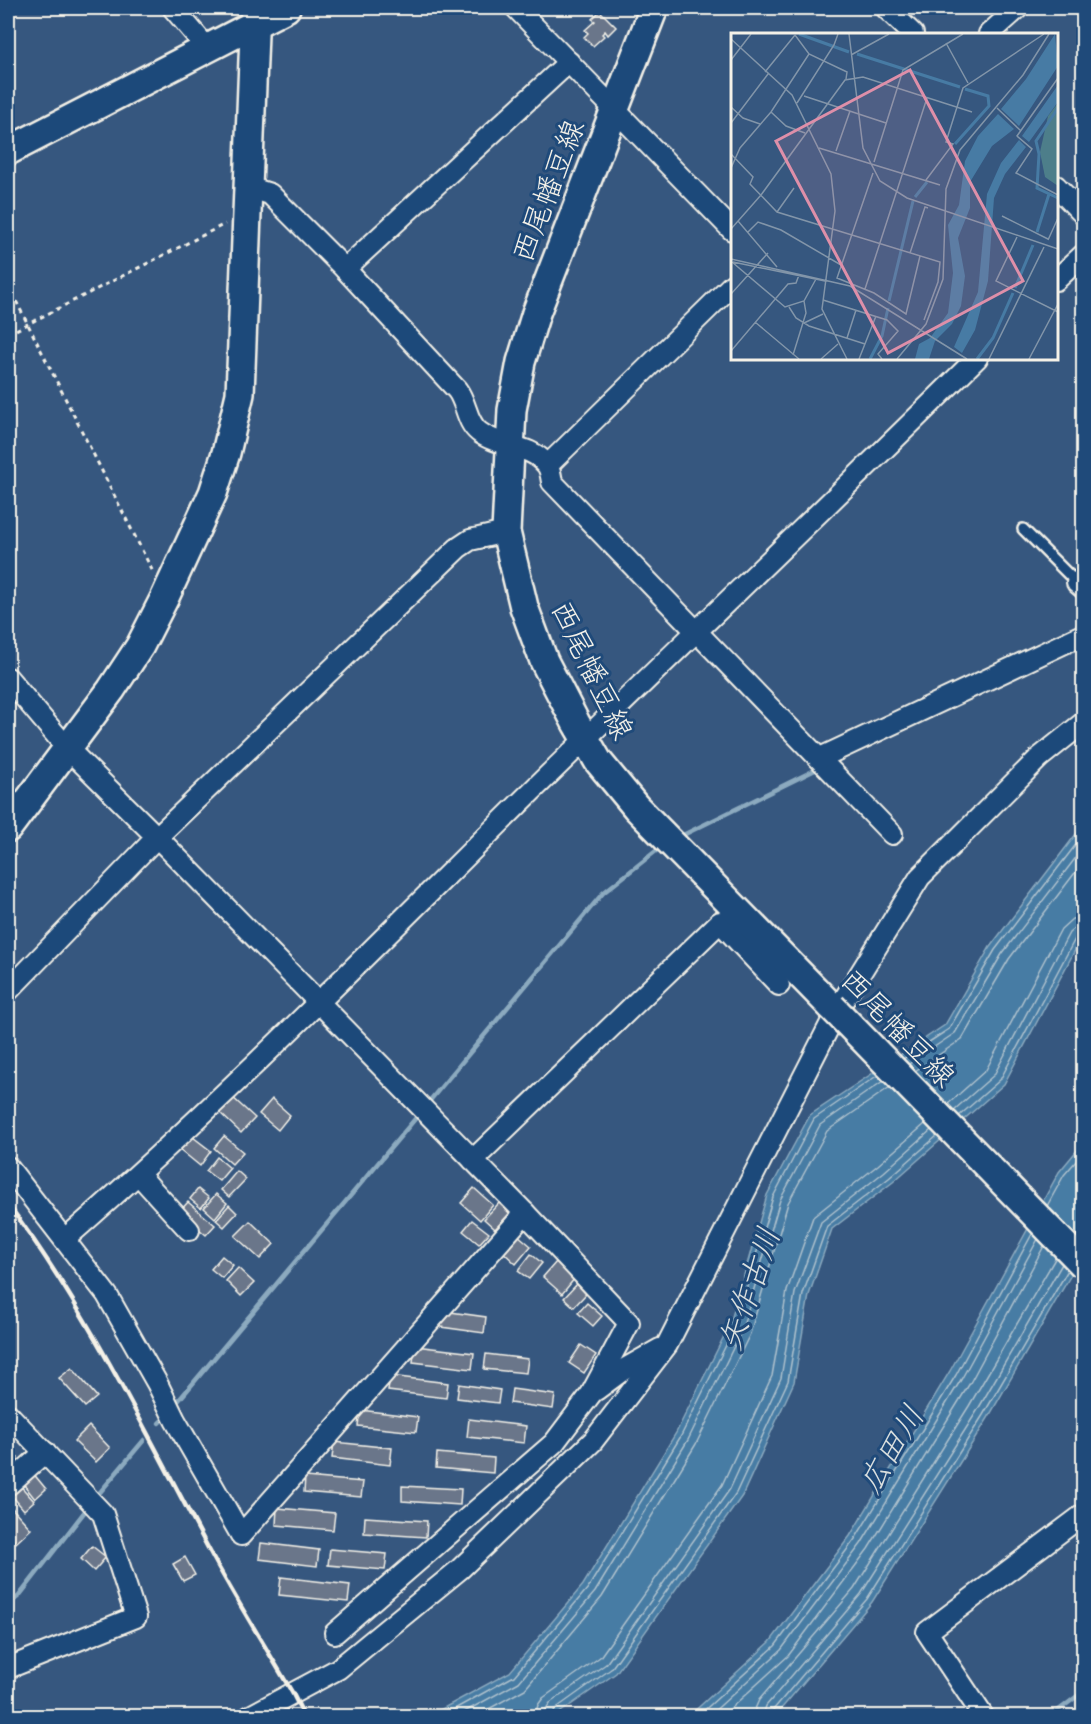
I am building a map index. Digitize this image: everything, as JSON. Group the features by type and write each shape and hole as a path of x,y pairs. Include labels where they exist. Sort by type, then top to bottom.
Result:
{"main road":[{"path":"8,151 208,49 255,15 286,8"},
{"name":"西尾幡豆線","path":"654,8 527,340 515,387 506,532 524,607 544,661 585,739 598,761 636,807 1083,1265"},
{"path":"8,828 111,690 140,646 213,493 226,453 240,394 255,15"}],"street":[{"path":"173,8 208,49"},
{"path":"516,8 731,229"},
{"path":"886,8 912,33"},
{"path":"990,33 1018,8"},
{"path":"345,269 569,62"},
{"path":"248,187 270,194 345,269 462,396 471,422 477,431 536,455 548,465 552,482 697,629 892,834"},
{"path":"1058,188 1083,215"},
{"path":"1058,278 1083,254"},
{"path":"548,465 731,286"},
{"path":"65,1239 139,1175 975,360"},
{"path":"8,991 158,837 458,548 470,540 506,532"},
{"path":"826,765 1083,634"},
{"path":"8,678 68,748 158,837 525,1213 629,1323 591,1394 554,1443 335,1633"},
{"path":"250,1716 338,1669 460,1569 593,1441 667,1345 838,1009 920,877 1039,758 1083,722"},
{"path":"473,1160 720,922 779,985"},
{"path":"8,1167 107,1295 241,1535 525,1213"},
{"path":"139,1175 189,1230"},
{"path":"591,1394 623,1370 667,1345"},
{"path":"8,1414 103,1514 136,1617 8,1668"},
{"path":"8,1485 45,1452"},
{"path":"983,1716 927,1632 1083,1514"}],"lane":[{"path":"1023,529 1081,583"}],"path":[{"path":"8,334 234,219 248,215"},
{"path":"8,285 165,597"}],"water":[{"name":"矢作古川","path":"1083,825 1083,935 1004,1084 893,1182 832,1229 809,1295 794,1382 742,1496 616,1673 555,1716 429,1716 510,1672 583,1585 676,1433 730,1324 767,1195 810,1115 945,1025 990,947"},
{"path":"1083,1143 1083,1254 988,1418 872,1602 775,1716 689,1716 770,1642 850,1536 950,1371 1059,1172"}],"building":[{"path":"600,11 616,27 608,35 605,31 602,34 604,36 593,46 584,37 588,33 585,30 595,21 592,19"},
{"path":"231,1096 255,1118 241,1133 218,1111"},
{"path":"272,1099 290,1115 278,1130 259,1114"},
{"path":"189,1134 211,1151 200,1166 178,1148"},
{"path":"224,1136 243,1152 232,1164 214,1148"},
{"path":"217,1157 230,1168 219,1181 206,1171"},
{"path":"237,1171 246,1179 229,1197 221,1190"},
{"path":"474,1188 493,1205 480,1220 461,1203"},
{"path":"198,1189 209,1198 201,1208 190,1199"},
{"path":"216,1194 227,1203 215,1218 204,1208"},
{"path":"188,1202 215,1225 206,1235 179,1212"},
{"path":"499,1203 510,1213 495,1229 484,1219"},
{"path":"229,1205 237,1213 224,1227 216,1220"},
{"path":"472,1220 489,1233 479,1244 463,1231"},
{"path":"250,1221 274,1244 260,1259 235,1236"},
{"path":"518,1235 531,1246 516,1264 503,1252"},
{"path":"531,1254 542,1263 529,1279 518,1271"},
{"path":"222,1256 233,1265 222,1278 211,1269"},
{"path":"556,1262 575,1278 562,1294 543,1277"},
{"path":"238,1268 254,1283 241,1296 226,1281"},
{"path":"577,1284 586,1294 574,1307 564,1298"},
{"path":"587,1303 602,1316 593,1326 578,1313"},
{"path":"443,1311 486,1317 484,1333 441,1327"},
{"path":"581,1345 596,1355 584,1373 569,1363"},
{"path":"415,1346 474,1353 472,1369 413,1362"},
{"path":"486,1354 528,1359 526,1373 484,1369"},
{"path":"72,1368 97,1397 85,1407 59,1378"},
{"path":"390,1376 448,1383 446,1398 388,1391"},
{"path":"459,1384 500,1390 498,1403 457,1398"},
{"path":"512,1389 555,1395 553,1409 510,1403"},
{"path":"360,1410 418,1417 416,1432 358,1426"},
{"path":"469,1419 526,1426 524,1443 467,1437"},
{"path":"89,1426 110,1448 96,1462 74,1441"},
{"path":"334,1442 392,1448 390,1465 332,1458"},
{"path":"8,1446 18,1458 8,1468"},
{"path":"437,1453 494,1458 493,1473 436,1468"},
{"path":"32,1472 46,1489 35,1499 21,1481"},
{"path":"305,1477 363,1482 361,1497 304,1492"},
{"path":"18,1483 34,1501 24,1510 8,1491"},
{"path":"402,1486 461,1489 460,1505 402,1501"},
{"path":"12,1508 31,1529 16,1543 8,1533 8,1512"},
{"path":"277,1508 335,1513 333,1530 276,1525"},
{"path":"365,1517 427,1521 426,1537 364,1533"},
{"path":"261,1543 319,1550 317,1566 259,1559"},
{"path":"92,1546 106,1557 94,1571 81,1559"},
{"path":"330,1549 387,1554 385,1570 328,1565"},
{"path":"185,1557 195,1575 183,1581 173,1564"},
{"path":"281,1577 350,1585 348,1602 279,1595"}],"waterway":[{"path":"679,837 819,768"},
{"path":"427,1104 603,893 661,847"},
{"path":"179,1400 420,1113"},
{"path":"96,1497 144,1440"},
{"path":"8,1605 19,1596 89,1506"},
{"path":"1051,1716 1084,1691"}],"railway":[{"path":"8,1204 38,1246 92,1333 214,1559 304,1716"}],"water label":[{"name":"広田川","path":"891,1449"}]}
